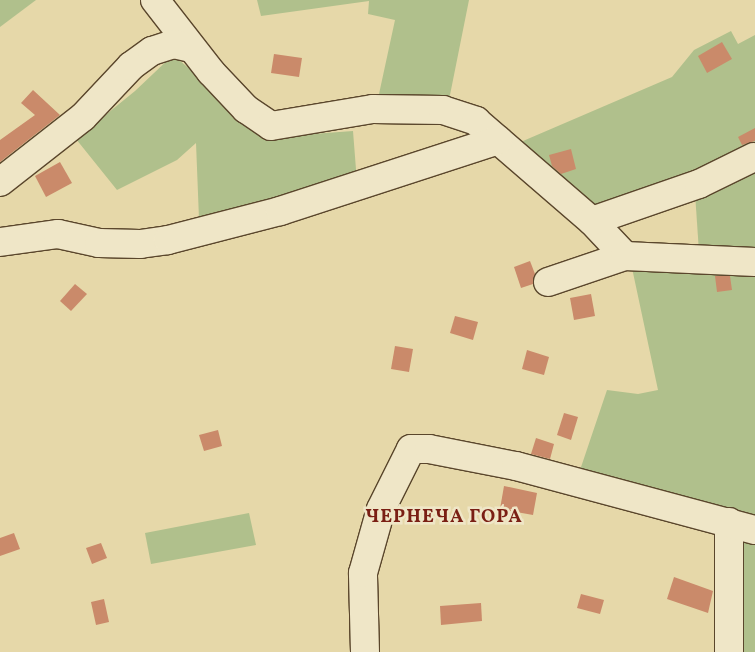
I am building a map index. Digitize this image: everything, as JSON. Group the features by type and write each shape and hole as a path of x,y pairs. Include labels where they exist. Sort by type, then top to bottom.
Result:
{"street":[{"path":"155,0 192,48 246,109 271,126 372,109 443,110 476,121 592,221 625,256"},
{"path":"0,182 83,117 130,66 152,50 174,44 192,48"},
{"path":"0,242 58,234 99,243 140,244 168,240 280,211 498,140"},
{"path":"592,221 699,184 754,157"},
{"path":"548,282 625,256 755,262"},
{"path":"365,652 363,573 381,509 411,449 429,449 516,466 755,530"},
{"path":"729,522 729,652"}],"green space":[{"path":"0,0 36,0 0,27"},
{"path":"257,0 469,0 449,100 379,94 395,20 368,14 369,1 261,16"},
{"path":"731,31 738,44 755,35 755,151 596,213 519,147 523,141 672,77 694,50"},
{"path":"173,55 271,137 353,131 357,182 199,219 196,143 177,160 117,190 76,139 135,91"},
{"path":"755,162 755,255 699,252 695,193"},
{"path":"632,268 755,269 755,520 578,476 607,390 638,394 658,390"},
{"path":"249,513 256,545 151,564 145,533"},
{"path":"741,538 755,541 755,652 737,652"}],"building":[{"path":"722,42 732,59 707,73 698,56"},
{"path":"274,54 302,58 299,77 271,73"},
{"path":"33,90 60,115 0,162 0,140 35,115 21,103"},
{"path":"755,128 755,141 742,145 738,137"},
{"path":"571,149 576,169 561,174 552,166 549,155"},
{"path":"60,162 72,183 46,197 35,176"},
{"path":"530,261 535,274 533,284 521,288 514,267"},
{"path":"715,276 730,276 732,290 717,292"},
{"path":"75,284 87,294 71,311 60,301"},
{"path":"591,294 595,316 574,320 570,298"},
{"path":"455,316 478,322 473,340 450,333"},
{"path":"395,346 413,349 409,372 391,369"},
{"path":"527,350 549,357 544,375 522,369"},
{"path":"564,413 578,417 571,440 557,435"},
{"path":"218,430 222,446 204,451 199,435"},
{"path":"536,438 554,444 550,459 531,454"},
{"path":"504,486 537,493 533,515 500,509"},
{"path":"14,533 20,549 0,556 0,538"},
{"path":"101,543 107,558 92,564 86,548"},
{"path":"674,577 713,591 708,613 667,599"},
{"path":"581,594 604,600 600,614 577,608"},
{"path":"104,599 109,622 96,625 91,602"},
{"path":"481,603 482,621 441,625 440,606"}],"district":[{"name":"ЧЕРНЕЧА ГОРА","path":"444,518"}]}
